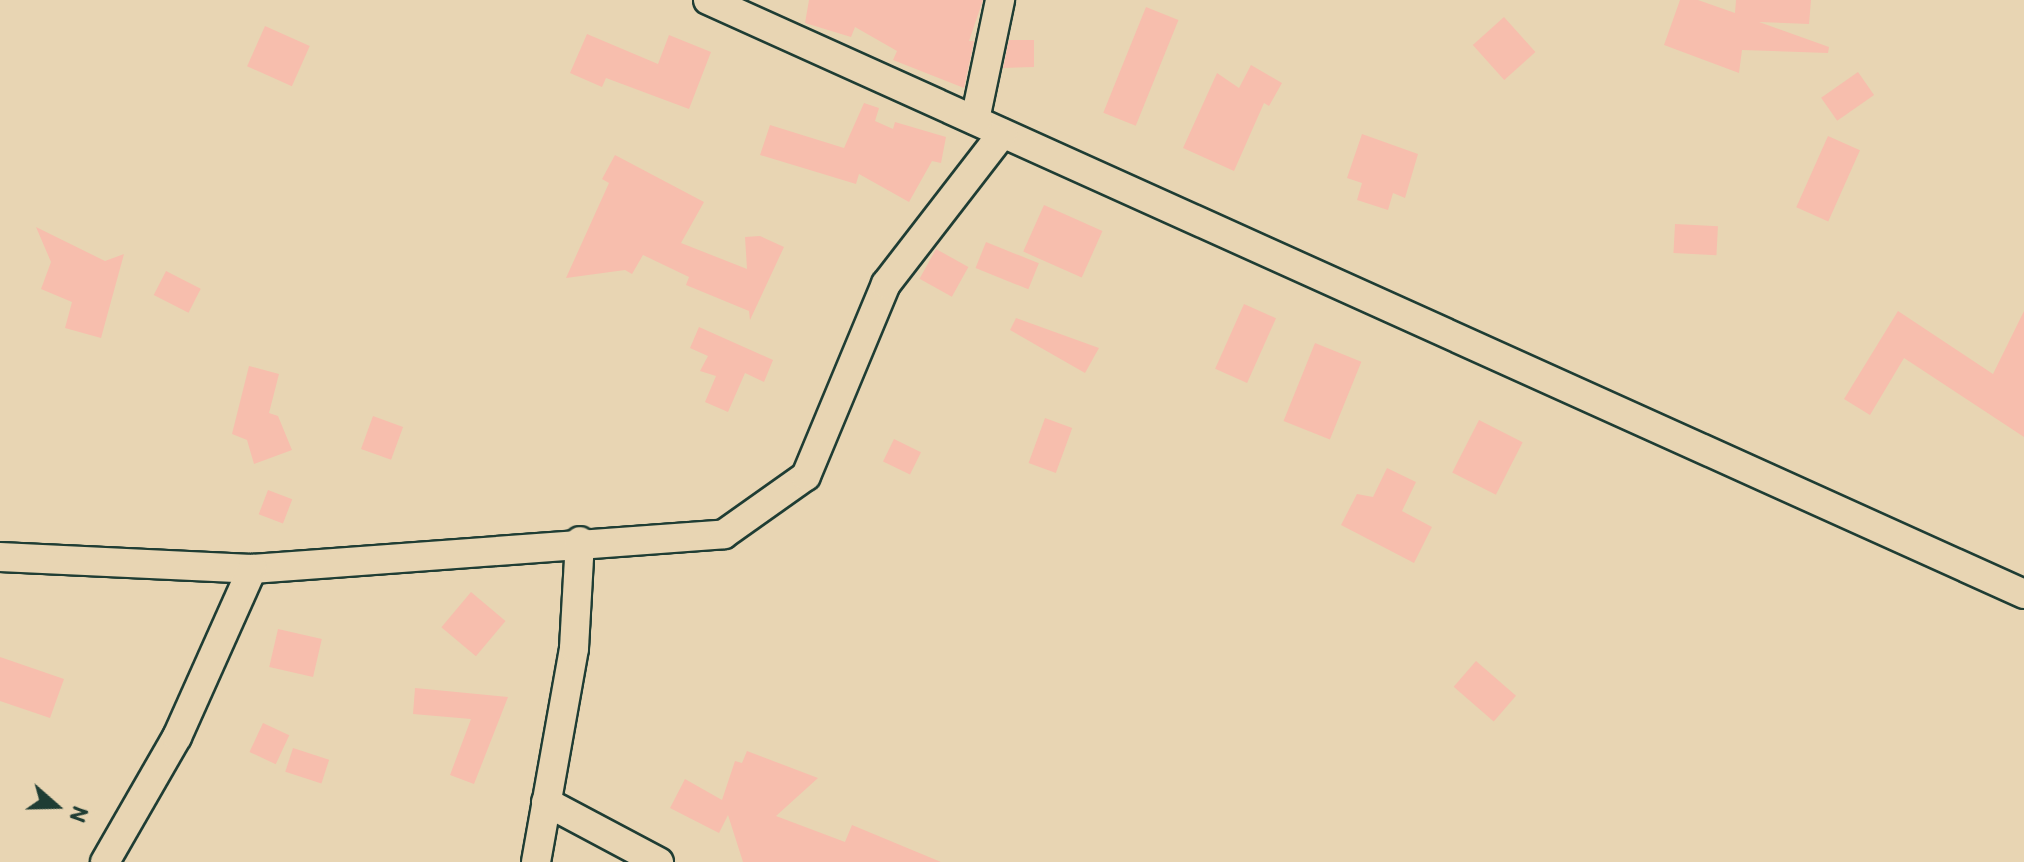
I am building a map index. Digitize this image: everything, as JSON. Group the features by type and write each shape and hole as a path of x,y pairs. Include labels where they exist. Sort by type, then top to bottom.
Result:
{"street":[{"path":"708,0 2024,594"},
{"path":"975,120 1000,0"},
{"path":"0,557 252,569 580,541 724,534 806,476 886,284 1002,134"},
{"path":"536,862 574,648 580,541"},
{"path":"105,862 177,737 252,569"},
{"path":"546,802 659,862"}],"building":[{"path":"809,0 983,0 969,41 974,41 964,88 893,60 897,51 855,27 851,37 805,23"},
{"path":"1680,0 1698,0 1735,13 1736,0 1811,0 1809,24 1759,22 1829,47 1828,53 1742,50 1739,73 1664,45"},
{"path":"1146,7 1178,20 1136,126 1103,113"},
{"path":"1504,17 1535,52 1504,80 1473,45"},
{"path":"265,26 310,46 292,86 247,66"},
{"path":"587,34 658,64 669,35 711,52 689,109 606,78 602,87 570,73"},
{"path":"1009,40 1034,40 1034,67 1003,68"},
{"path":"1251,65 1282,83 1269,106 1264,103 1234,171 1183,148 1217,73 1239,88"},
{"path":"1858,72 1874,95 1837,121 1821,98"},
{"path":"864,103 879,108 875,121 893,129 895,122 946,137 941,163 932,161 909,202 859,174 856,184 760,155 770,125 844,148"},
{"path":"1362,134 1418,154 1405,198 1393,193 1388,210 1357,200 1362,183 1347,178"},
{"path":"1828,136 1860,150 1828,221 1796,207"},
{"path":"615,155 704,202 681,243 747,269 745,237 760,236 784,247 750,320 749,311 686,285 689,277 643,255 632,274 625,270 566,278 609,183 602,179"},
{"path":"1044,205 1102,231 1082,278 1023,252"},
{"path":"1675,224 1718,226 1716,255 1673,253"},
{"path":"36,227 105,261 124,254 101,338 65,328 72,302 41,289 51,262"},
{"path":"986,242 1039,263 1028,289 976,268"},
{"path":"936,249 968,267 952,297 920,279"},
{"path":"166,271 201,289 188,313 154,295"},
{"path":"1244,304 1276,318 1247,383 1215,369"},
{"path":"1898,311 1993,374 2024,311 2024,437 1904,358 1870,415 1844,399"},
{"path":"1016,318 1099,348 1085,373 1010,330"},
{"path":"699,327 773,360 764,382 745,373 728,412 705,402 716,376 700,371 708,356 690,348"},
{"path":"1315,343 1361,362 1330,440 1284,421"},
{"path":"249,366 279,374 269,413 278,416 292,450 254,464 247,440 232,434"},
{"path":"373,416 403,427 391,460 361,449"},
{"path":"1045,418 1072,428 1056,473 1029,463"},
{"path":"1479,420 1523,442 1496,495 1452,473"},
{"path":"894,439 921,452 910,475 883,461"},
{"path":"1387,468 1416,482 1402,511 1432,527 1414,563 1341,525 1357,494 1373,497"},
{"path":"268,490 292,499 283,524 259,514"},
{"path":"471,592 505,621 476,656 441,627"},
{"path":"278,629 322,639 313,677 269,667"},
{"path":"0,657 64,679 50,718 0,701"},
{"path":"1476,661 1516,696 1494,721 1454,687"},
{"path":"415,688 508,697 474,784 450,775 471,719 413,714"},
{"path":"263,723 289,735 276,764 249,752"},
{"path":"293,748 329,760 321,784 285,772"},
{"path":"747,751 818,778 776,816 845,842 852,825 941,862 743,862 728,815 719,833 670,808 685,779 722,800 735,761 742,763"}]}
